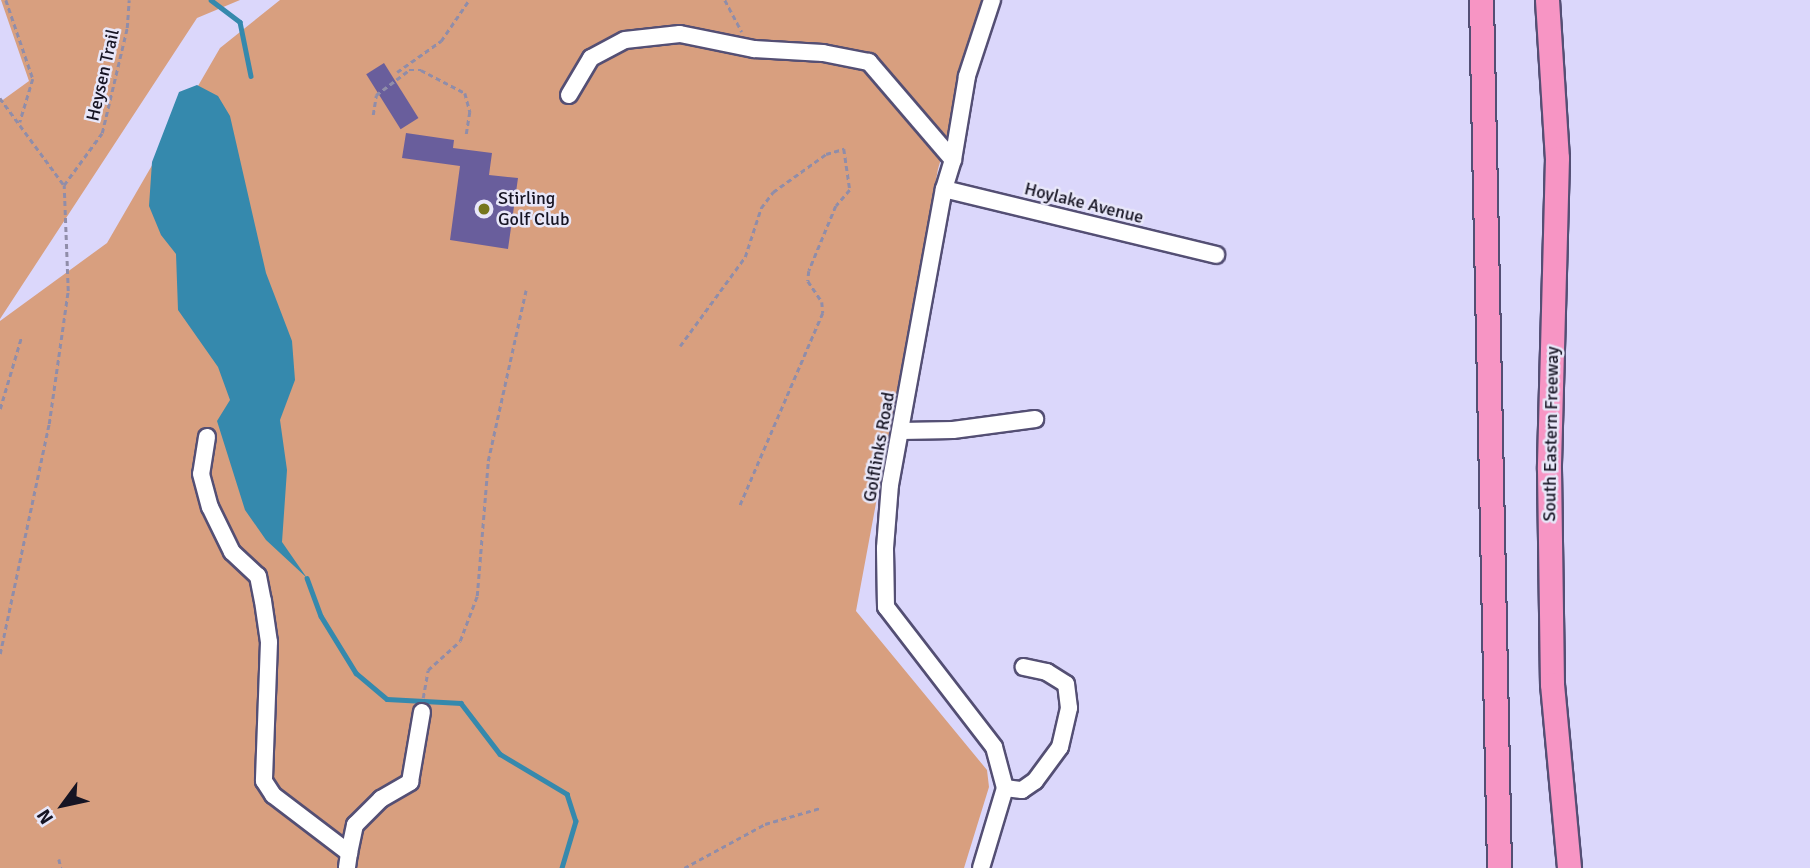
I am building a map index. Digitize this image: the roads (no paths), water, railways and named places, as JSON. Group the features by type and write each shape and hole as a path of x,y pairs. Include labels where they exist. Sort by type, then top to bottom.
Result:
{"highway":[{"path":"1481,0 1493,722 1499,868"},
{"name":"South Eastern Freeway","path":"1547,0 1557,158 1549,469 1552,684 1569,868"}],"street":[{"name":"Golflinks Road","path":"992,0 967,76 890,485 886,607 994,747 1006,788"},
{"path":"569,95 591,58 625,40 680,34 754,49 823,54 869,62 953,160"},
{"name":"Hoylake Avenue","path":"944,189 1216,255"},
{"path":"901,432 953,430 1035,419"},
{"path":"206,437 201,474 210,507 232,552 258,576 263,601 269,642 264,781 273,795 348,861"},
{"path":"981,868 1006,788 1022,790 1035,780 1060,747 1069,708 1066,684 1048,672 1024,667"},
{"path":"348,861 355,825 381,799 410,782 422,712"}],"water":[{"path":"197,85 218,96 230,116 266,273 292,341 295,380 280,420 287,470 282,542 307,578 266,540 245,510 217,421 230,400 218,367 178,310 176,254 161,235 149,206 152,162 179,92"}],"waterway":[{"path":"211,0 240,22 251,76"},
{"path":"307,578 321,616 356,673 387,699 461,703 500,754 567,794 576,821 562,868"}],"place":[{"name":"Stirling Golf Club","path":"484,209"}]}
